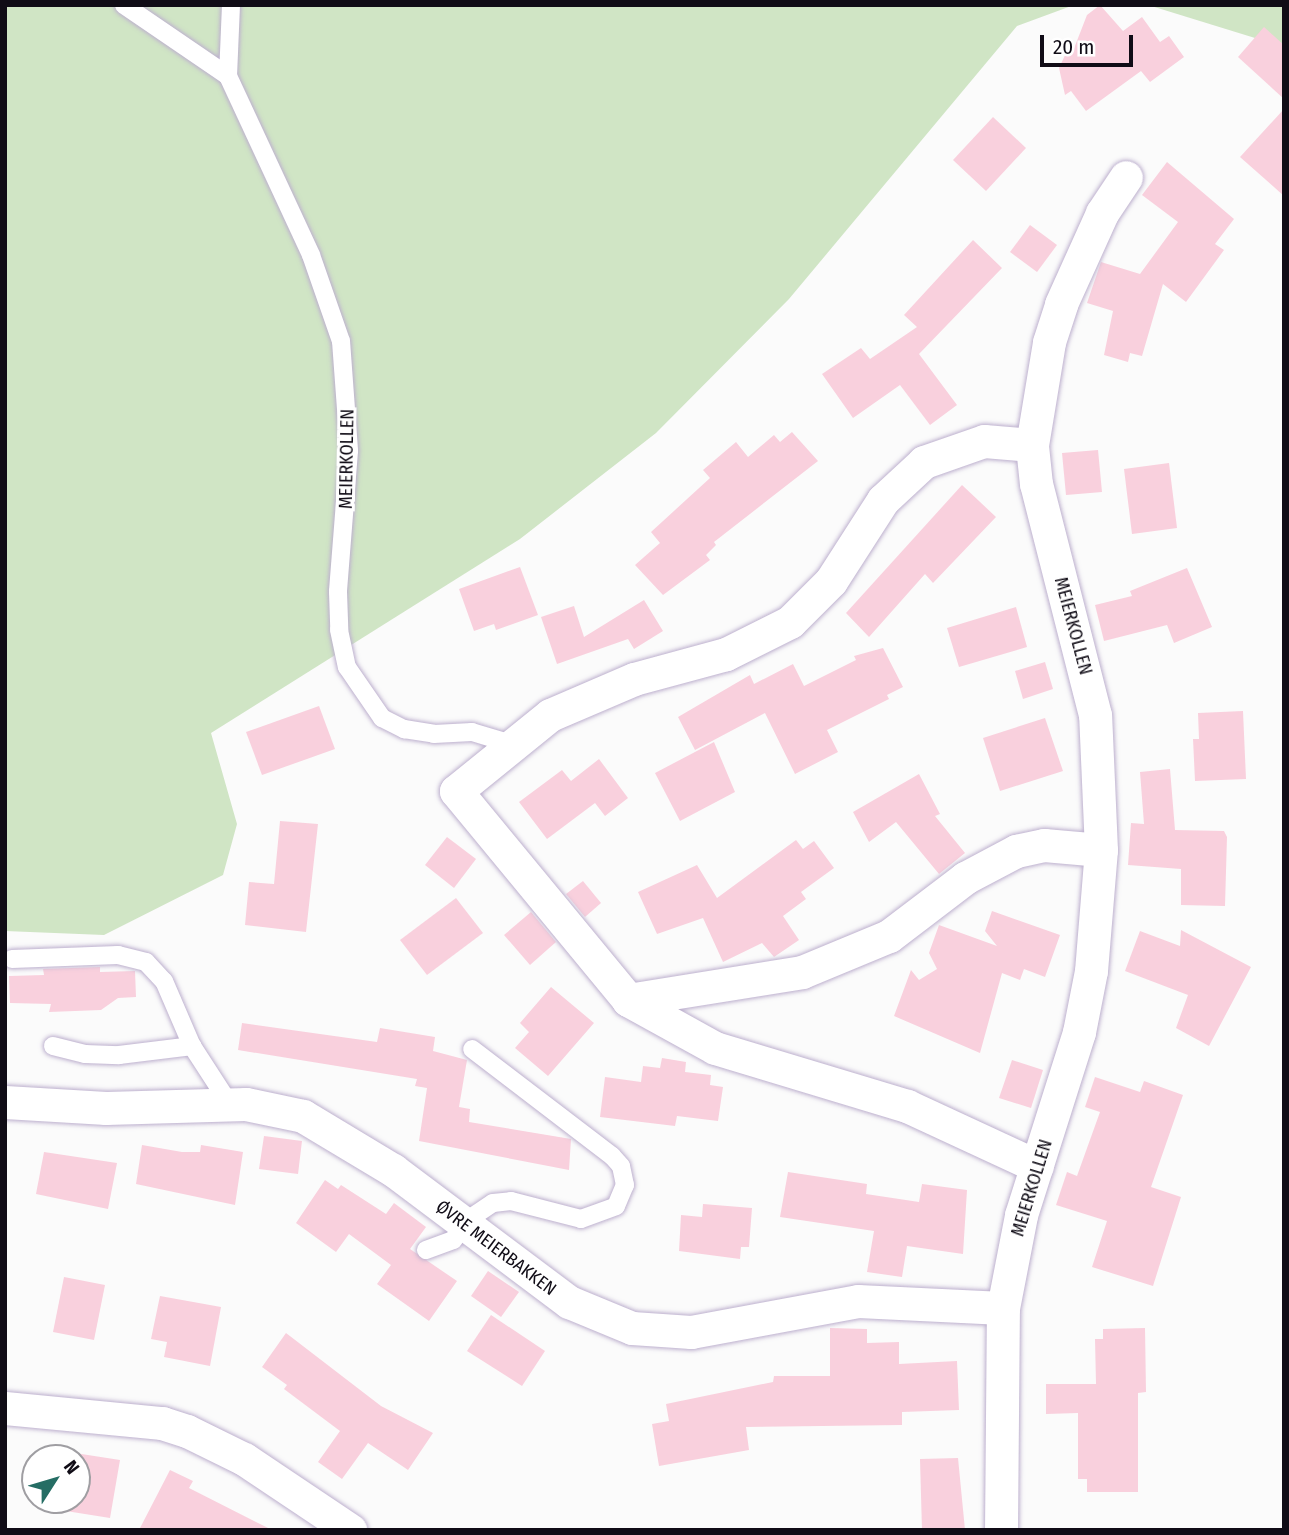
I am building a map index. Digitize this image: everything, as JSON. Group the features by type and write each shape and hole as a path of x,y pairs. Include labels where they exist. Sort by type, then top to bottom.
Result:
{"street":[{"name":"MEIERKOLLEN","path":"1001,1530 1003,1308 1021,1215 1082,1020 1091,971 1101,850 1096,715 1036,484 1032,445 1049,342 1061,303 1102,213 1126,177"},
{"path":"1032,445 984,441 924,462 883,500 831,581 790,622 726,654 584,698 550,715 456,790 628,1000 715,1048 907,1106 1037,1166"},
{"path":"628,1000 802,972 889,936 965,878 1016,851 1044,845 1101,850"},
{"name":"ØVRE MEIERBAKKEN","path":"5,1102 106,1108 229,1103 279,1110 326,1127 393,1170 466,1227 588,1314 662,1334 725,1328 858,1301 1003,1308"},
{"path":"5,1408 162,1423 187,1431 254,1466 350,1530"}],"lane":[{"path":"124,5 228,76"},
{"name":"MEIERKOLLEN","path":"231,5 228,76 312,255 341,341 349,451 338,592 339,630 347,667 383,718 404,729 434,734 472,732 512,744"},
{"path":"12,959 118,955 146,962 164,981 192,1045 229,1103"},
{"path":"53,1046 85,1054 119,1055 192,1045"},
{"path":"426,1250 453,1240 480,1210 502,1202 582,1219 604,1214 616,1206 625,1185 621,1166 612,1156 472,1049"}],"green space":[{"path":"5,5 1074,5 1017,26 789,299 656,433 520,539 211,733 237,824 223,875 104,935 5,931"},
{"path":"1148,5 1284,5 1284,47"}],"building":[{"path":"1100,5 1123,31 1142,17 1160,42 1169,36 1184,57 1150,82 1141,71 1086,111 1071,91 1065,95 1059,68 1068,49 1073,51 1087,15"},
{"path":"1264,27 1284,45 1284,99 1238,57"},
{"path":"1284,109 1284,196 1240,157"},
{"path":"993,117 1026,148 986,191 953,160"},
{"path":"1167,162 1234,219 1215,244 1224,250 1186,302 1163,284 1142,356 1130,353 1128,362 1104,355 1113,311 1087,303 1101,262 1140,274 1178,222 1142,195"},
{"path":"1030,225 1057,245 1037,272 1010,252"},
{"path":"973,240 1002,268 919,354 957,405 930,425 900,385 853,418 822,374 861,348 870,359 917,327 904,315"},
{"path":"792,432 818,461 714,542 716,545 706,555 710,560 663,595 635,565 660,543 651,532 710,478 703,470 736,442 748,457 774,435 780,442"},
{"path":"1098,450 1102,492 1066,495 1062,453"},
{"path":"1169,463 1177,528 1132,534 1124,469"},
{"path":"962,485 996,517 933,583 925,574 869,637 846,613"},
{"path":"520,567 538,615 496,630 494,624 474,631 459,589"},
{"path":"1187,568 1212,627 1174,643 1167,625 1104,641 1095,605 1132,596 1130,591"},
{"path":"644,600 663,631 634,649 628,639 557,664 541,617 574,606 584,637"},
{"path":"1016,607 1027,647 959,667 947,628"},
{"path":"883,648 903,687 887,695 889,699 827,730 838,752 795,774 765,713 695,750 678,717 750,675 754,684 793,664 804,686 856,660 854,656"},
{"path":"1045,662 1053,689 1023,699 1015,671"},
{"path":"319,706 335,749 262,775 246,732"},
{"path":"1243,711 1246,779 1195,781 1193,739 1199,739 1198,713"},
{"path":"1045,718 1063,771 1000,791 983,738"},
{"path":"714,742 735,792 680,821 655,773"},
{"path":"599,759 628,798 605,816 595,803 547,839 519,802 562,770 571,781"},
{"path":"1170,769 1175,830 1224,831 1227,837 1225,906 1181,905 1181,869 1128,865 1131,823 1144,824 1140,772"},
{"path":"919,774 940,814 935,816 965,853 939,874 896,822 869,842 853,812"},
{"path":"280,821 318,824 306,932 245,925 249,882 274,884"},
{"path":"447,837 476,859 454,888 425,865"},
{"path":"796,840 803,849 814,841 834,868 801,892 806,899 783,916 799,940 774,957 762,943 723,962 703,918 657,934 638,892 697,865 717,898"},
{"path":"583,881 601,903 585,917 566,894"},
{"path":"456,898 483,933 427,975 400,940"},
{"path":"992,911 1060,935 1045,977 1024,969 1020,980 1002,973 980,1053 894,1016 911,970 919,980 937,969 929,953 939,925 997,946 985,931"},
{"path":"531,912 556,942 530,965 504,935"},
{"path":"1181,930 1251,967 1209,1046 1176,1028 1188,995 1125,971 1140,931 1180,946"},
{"path":"100,967 100,972 135,971 136,997 118,998 101,1010 49,1012 51,1004 10,1003 9,976 44,975 43,969"},
{"path":"551,987 594,1023 548,1076 515,1048 529,1032 520,1023"},
{"path":"242,1023 377,1042 380,1028 435,1037 433,1051 467,1060 459,1107 470,1109 469,1122 571,1139 569,1170 419,1141 427,1088 415,1086 417,1079 238,1050"},
{"path":"662,1058 686,1062 685,1072 711,1075 710,1085 723,1087 718,1121 677,1116 675,1126 600,1117 605,1077 641,1082 643,1066 660,1068"},
{"path":"1012,1060 1043,1070 1031,1108 999,1098"},
{"path":"1095,1077 1140,1092 1144,1081 1183,1095 1151,1187 1181,1197 1153,1286 1092,1267 1107,1221 1056,1205 1067,1172 1077,1176 1100,1112 1085,1107"},
{"path":"264,1136 302,1141 298,1174 259,1169"},
{"path":"142,1145 182,1152 200,1152 201,1145 243,1152 235,1205 136,1184"},
{"path":"44,1152 117,1163 108,1209 36,1194"},
{"path":"788,1172 867,1184 866,1194 919,1202 922,1184 967,1190 963,1254 907,1246 902,1277 867,1272 874,1231 780,1217"},
{"path":"325,1180 338,1189 341,1185 386,1214 394,1203 426,1227 410,1249 457,1281 429,1321 377,1284 391,1265 349,1234 336,1252 296,1223"},
{"path":"703,1204 752,1208 749,1247 741,1247 740,1259 679,1251 681,1215 702,1217"},
{"path":"488,1271 519,1292 501,1317 471,1296"},
{"path":"64,1277 105,1285 94,1340 53,1332"},
{"path":"160,1296 221,1307 210,1366 164,1357 167,1342 151,1339"},
{"path":"491,1315 545,1351 522,1386 467,1351"},
{"path":"830,1328 867,1329 867,1343 899,1342 899,1364 957,1361 959,1410 902,1412 902,1425 746,1427 749,1450 659,1466 652,1424 669,1421 666,1404 773,1382 774,1376 830,1376"},
{"path":"1145,1328 1146,1392 1138,1393 1138,1492 1087,1492 1087,1479 1078,1479 1078,1413 1046,1414 1046,1384 1096,1384 1095,1339 1103,1339 1103,1329"},
{"path":"286,1333 381,1406 433,1433 408,1470 368,1443 342,1479 318,1462 340,1431 284,1389 287,1385 262,1367"},
{"path":"91,1455 120,1460 110,1518 85,1514 91,1514"},
{"path":"958,1458 965,1530 922,1530 920,1459"},
{"path":"170,1470 193,1481 189,1488 272,1530 139,1530"}]}
